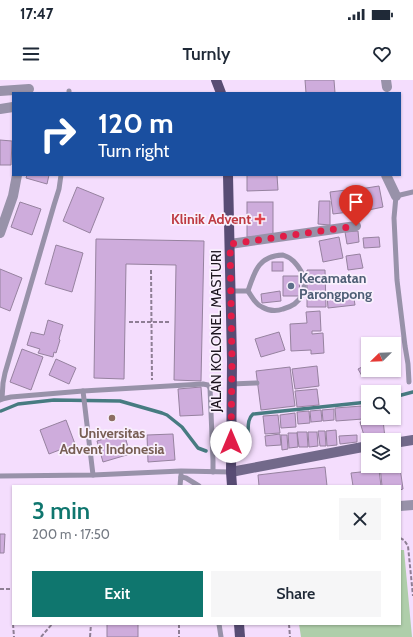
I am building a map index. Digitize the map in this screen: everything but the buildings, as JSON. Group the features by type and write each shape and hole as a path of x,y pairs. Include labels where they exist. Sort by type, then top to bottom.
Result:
{"main road":[{"path":"216,80 221,92"},
{"name":"JALAN KOLONEL MASTURI","path":"228,176 232,485"},
{"path":"401,441 413,440"},
{"path":"231,472 361,447"},
{"path":"239,625 240,637"}],"street":[{"path":"0,91 29,87"},
{"path":"0,109 12,107"},
{"path":"0,233 13,196 17,176"},
{"path":"386,176 396,196"},
{"path":"230,244 356,226"},
{"path":"401,506 413,505"}],"lane":[{"path":"61,176 59,189 5,374 1,399 11,397 152,387 208,385 210,388 213,472"},
{"path":"409,382 397,280 394,218 396,196 413,192"},
{"path":"276,256 288,257 293,260 303,276 304,290 299,301 289,308 275,311 268,310 258,304 248,290 258,265 265,259 276,256"},
{"path":"230,291 248,290"},
{"path":"231,384 257,383"},
{"path":"83,393 93,475"},
{"path":"0,476 93,475 181,471 231,472"},
{"path":"180,485 181,471"},
{"path":"181,477 186,478 197,485"},
{"path":"220,625 221,637"}],"path":[{"path":"151,270 152,387"},
{"path":"129,322 171,322"},
{"path":"401,538 408,546 413,596"},
{"path":"0,589 12,588"},
{"path":"14,625 14,637"},
{"path":"41,637 52,625"},
{"path":"90,637 91,625"},
{"path":"179,625 179,637"},
{"path":"289,625 290,637"}],"green space":[{"path":"401,550 404,550 412,637 301,637 299,625 401,625"}],"waterway":[{"path":"401,395 413,392"},
{"path":"1,411 18,404 54,400 120,401 167,415 182,427 198,448 206,451"},
{"path":"244,447 248,438 250,417 253,414 361,403"}],"place":[{"name":"Klinik Advent","path":"260,219"},
{"name":"Kecamatan Parongpong","path":"291,286"},
{"name":"Universitas Advent Indonesia","path":"112,418"}],"route":[{"path":"231,442 232,361 230,244 356,226"}]}
